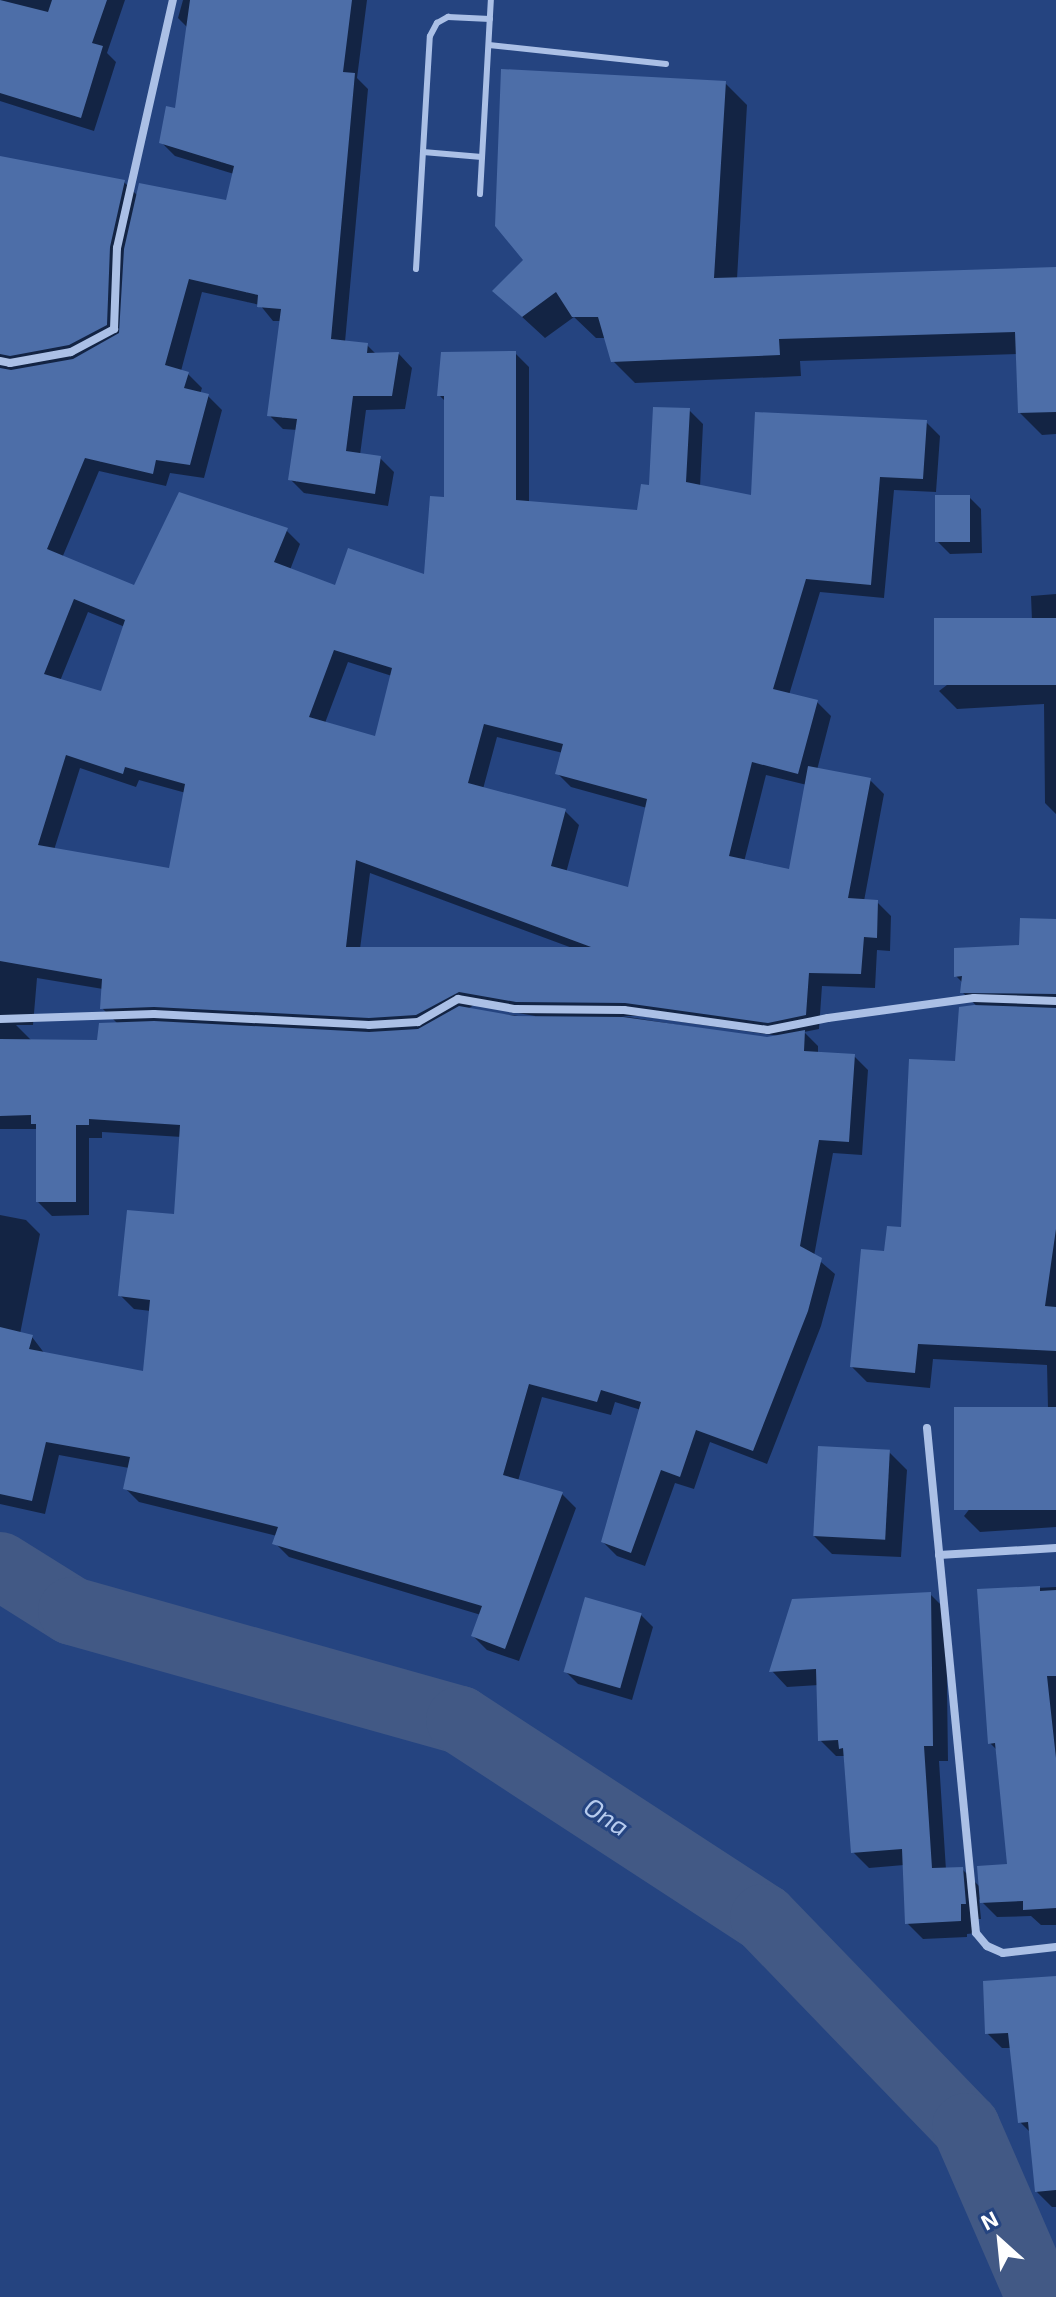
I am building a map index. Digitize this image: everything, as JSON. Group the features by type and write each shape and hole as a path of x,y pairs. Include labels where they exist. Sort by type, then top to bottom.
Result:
{"street":[{"path":"0,361 10,363 71,352 114,329 117,248 173,0"},
{"path":"0,1019 154,1014 369,1025 418,1022 458,999 515,1009 624,1010 768,1030 828,1018 974,998 1056,1001"},
{"path":"927,1428 976,1933 987,1946 1003,1953 1056,1947"},
{"path":"939,1555 1056,1548"}],"lane":[{"path":"480,194 491,0"},
{"path":"416,269 430,36 437,23 448,17 490,19"},
{"path":"489,45 666,64"},
{"path":"423,152 482,157"}],"building":[{"path":"0,0 48,12 52,0 107,0 92,43 103,46 81,118 0,93"},
{"path":"190,0 352,0 343,72 355,73 331,339 368,343 367,353 399,352 392,396 353,396 346,451 381,456 375,494 288,480 297,419 267,416 281,309 257,307 258,295 189,279 165,365 189,372 184,388 209,394 190,465 156,460 153,474 85,458 47,549 134,585 179,492 288,528 274,562 335,585 348,548 424,574 430,496 444,497 444,396 437,396 441,352 516,351 516,500 637,510 641,484 649,485 653,407 690,408 686,482 751,495 755,412 927,420 923,479 880,477 871,585 806,579 773,689 818,700 798,774 752,762 729,856 789,869 808,766 871,778 848,898 878,900 877,938 864,937 861,974 809,973 806,1015 768,1023 625,1003 516,1002 459,992 416,1015 369,1018 154,1007 100,1009 102,979 0,961 0,368 11,370 73,359 119,333 124,249 139,183 226,200 234,166 159,143 166,106 175,108","holes":["74,599 125,620 101,691 44,674","334,650 392,668 375,736 309,717","484,724 563,744 555,774 647,799 628,887 551,866 566,809 468,783","66,755 123,774 125,767 185,784 169,868 38,845","356,860 591,947 346,947"]},
{"path":"501,69 726,81 714,278 1056,267 1056,412 1018,413 1015,332 779,339 780,355 611,362 598,317 572,317 556,292 522,317 492,291 523,260 495,226"},
{"path":"0,156 125,180 110,247 107,325 69,345 10,356 0,354"},
{"path":"935,495 970,495 970,542 935,542"},
{"path":"934,618 1056,618 1056,685 934,685"},
{"path":"1020,918 1056,919 1056,994 960,993 962,976 954,977 954,948 1019,945"},
{"path":"459,1006 515,1016 623,1017 767,1037 805,1030 804,1051 855,1054 849,1142 819,1140 800,1246 822,1258 808,1311 753,1451 696,1430 680,1477 661,1470 631,1553 601,1542 641,1402 601,1390 597,1402 529,1384 503,1475 563,1492 505,1649 471,1636 482,1606 272,1544 278,1527 123,1489 130,1457 46,1442 32,1501 0,1494 0,1327 33,1335 29,1349 143,1371 150,1300 118,1296 127,1210 174,1214 180,1125 89,1119 89,1125 76,1125 76,1202 36,1202 36,1124 31,1124 31,1115 0,1116 0,1039 97,1040 99,1023 154,1021 369,1032 418,1029"},
{"path":"959,1007 1056,1008 1056,1229 1045,1306 1056,1307 1056,1351 918,1344 915,1373 850,1367 861,1249 884,1251 887,1226 901,1227 909,1059 955,1061"},
{"path":"954,1407 1056,1407 1056,1510 954,1510"},
{"path":"818,1446 890,1450 885,1540 813,1536"},
{"path":"1040,1586 1040,1591 1056,1590 1056,1676 1047,1676 1056,1758 1056,1908 1023,1910 1023,1901 980,1903 977,1866 1007,1864 995,1743 988,1744 977,1589"},
{"path":"931,1592 933,1746 924,1746 932,1868 963,1867 966,1904 961,1904 961,1921 905,1924 902,1849 851,1853 843,1748 839,1749 838,1740 818,1741 816,1669 769,1672 792,1599"},
{"path":"585,1597 642,1613 620,1688 564,1672"},
{"path":"1056,1976 1056,2190 1035,2192 1028,2122 1018,2123 1008,2033 985,2034 983,1981"}],"waterway":[{"name":"Ona","path":"0,1566 72,1611 460,1720 764,1918 966,2127 1040,2297"}]}
